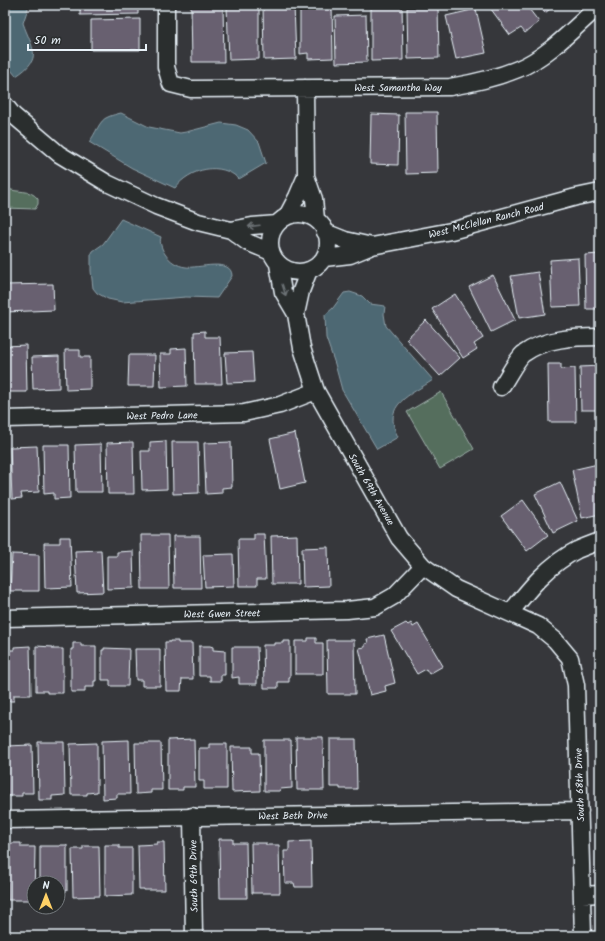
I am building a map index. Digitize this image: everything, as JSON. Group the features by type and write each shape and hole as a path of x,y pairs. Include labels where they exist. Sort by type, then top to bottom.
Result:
{"street":[{"name":"West Samantha Way","path":"166,5 166,67 171,84 191,89 450,87 483,81 520,69 548,51 600,5"},
{"path":"5,105 13,115 59,154 107,183 156,206 191,220 231,230 247,242 275,258 286,269 295,272 309,270 321,262 324,258 328,245 320,225 306,176 305,88"},
{"path":"296,314 283,292 275,258 270,248 270,238 273,229 282,220 306,176"},
{"name":"West McClellan Ranch Road","path":"372,246 451,230 600,192"},
{"path":"231,230 282,220 297,214 307,215 320,225 345,240 372,246"},
{"path":"324,258 350,255 372,246"},
{"path":"296,314 301,291 309,270"},
{"name":"South 69th Avenue","path":"296,314 302,348 316,391 399,538 423,566 456,589 510,613"},
{"path":"501,388 522,355 546,342 576,337 600,337"},
{"name":"West Pedro Lane","path":"5,419 244,413 280,405 316,391"},
{"path":"510,613 533,584 554,564 576,551 600,541"},
{"name":"West Gwen Street","path":"5,618 347,610 375,607 394,596 423,566"},
{"name":"South 68th Drive","path":"510,613 538,626 556,640 570,658 576,685 583,936"},
{"name":"West Beth Drive","path":"5,820 580,811"},
{"name":"South 69th Drive","path":"192,816 194,936"},
{"path":"582,895 600,894"}],"green space":[{"path":"6,188 31,193 38,199 38,204 35,209 5,208"},
{"path":"441,392 474,449 440,469 407,412"}],"water":[{"path":"5,5 29,5 23,23 32,46 33,58 25,70 16,76 5,63"},
{"path":"121,113 149,127 180,133 221,123 236,125 248,130 259,142 266,163 239,179 232,173 224,170 206,169 189,176 181,181 175,188 132,168 89,142 102,121"},
{"path":"121,219 161,237 161,244 164,252 174,263 191,267 220,265 230,270 232,276 217,298 186,297 122,302 108,299 97,293 93,288 91,255 93,251 103,244"},
{"path":"350,292 362,296 370,304 385,306 384,314 386,326 433,380 408,396 396,408 393,416 394,426 398,437 377,449 342,390 326,338 325,315 333,308 344,293"}],"building":[{"path":"80,5 138,5 138,14 80,15"},
{"path":"263,5 294,5 296,59 264,60"},
{"path":"371,5 402,5 403,60 371,61"},
{"path":"488,5 526,5 539,22 525,33 521,28 510,35"},
{"path":"538,5 555,5 545,13"},
{"path":"191,6 223,6 224,62 192,62"},
{"path":"227,6 259,6 259,59 229,60"},
{"path":"300,6 332,6 333,58 308,59 308,53 300,54"},
{"path":"407,8 438,8 439,58 408,59"},
{"path":"476,9 486,53 456,59 446,16"},
{"path":"366,15 367,62 336,63 335,16"},
{"path":"140,19 140,50 91,50 91,20"},
{"path":"405,112 437,112 438,173 406,174"},
{"path":"371,114 399,115 398,165 370,164"},
{"path":"600,254 600,309 586,309 585,255"},
{"path":"578,258 580,306 552,307 550,260"},
{"path":"538,272 545,314 519,318 511,276"},
{"path":"493,275 515,320 491,332 469,287"},
{"path":"53,284 54,310 5,312 5,285"},
{"path":"455,294 483,338 474,344 477,349 463,358 432,309"},
{"path":"426,320 460,358 440,376 406,339"},
{"path":"205,331 205,337 220,337 222,384 195,384 194,332"},
{"path":"26,345 27,392 5,392 5,346"},
{"path":"186,348 187,386 161,387 160,354 171,354 171,349"},
{"path":"65,350 80,350 80,357 90,357 90,389 66,390"},
{"path":"252,352 254,382 227,383 225,353"},
{"path":"129,355 155,355 154,386 128,386"},
{"path":"59,356 59,388 33,389 32,357"},
{"path":"548,364 561,364 561,369 575,368 576,422 549,422"},
{"path":"600,366 600,410 581,410 580,367"},
{"path":"295,433 305,483 280,489 270,439"},
{"path":"166,441 167,489 142,490 141,451 150,451 150,442"},
{"path":"133,442 134,494 108,494 107,443"},
{"path":"172,442 198,442 199,493 173,494"},
{"path":"231,442 232,487 222,488 222,493 206,494 204,443"},
{"path":"101,444 102,492 76,492 75,445"},
{"path":"43,445 69,445 70,498 54,499 54,493 44,494"},
{"path":"37,446 39,492 21,493 22,498 12,499 10,447"},
{"path":"598,464 600,471 600,514 582,518 572,470"},
{"path":"560,482 578,521 553,533 535,494"},
{"path":"523,500 548,535 527,551 501,516"},
{"path":"254,534 264,534 266,579 257,579 257,586 239,586 238,539 254,539"},
{"path":"141,535 168,535 169,589 142,589"},
{"path":"297,535 298,584 272,584 271,536"},
{"path":"173,536 200,536 201,588 174,588"},
{"path":"60,537 70,537 72,587 45,588 44,543 60,543"},
{"path":"328,547 329,586 303,587 302,548"},
{"path":"101,550 103,592 77,593 75,551"},
{"path":"133,551 134,588 107,589 107,556 117,556 117,552"},
{"path":"12,554 39,555 39,591 10,591"},
{"path":"233,554 234,586 205,587 203,555"},
{"path":"406,623 408,625 411,623 413,627 418,624 443,666 429,674 426,669 417,674 391,631"},
{"path":"384,635 395,683 385,686 386,691 370,695 359,648 365,647 365,644 368,643 367,639"},
{"path":"308,638 316,638 316,643 323,643 323,674 295,674 295,641 308,641"},
{"path":"327,640 354,640 355,694 328,694"},
{"path":"178,641 178,643 192,643 193,679 182,679 181,691 166,691 165,642"},
{"path":"283,641 290,641 289,682 278,682 278,688 264,688 263,645 274,645 274,643 283,643"},
{"path":"73,643 81,643 81,646 96,646 96,681 94,681 94,687 85,687 85,692 71,692 71,649 73,649"},
{"path":"30,646 31,695 14,695 14,701 5,701 5,650 14,650 14,647"},
{"path":"36,646 63,649 63,693 36,691"},
{"path":"199,646 210,646 213,647 213,650 225,651 225,675 221,675 221,681 210,681 210,676 199,676"},
{"path":"232,647 257,647 257,684 239,684 239,677 232,678"},
{"path":"104,648 129,649 128,686 110,686 110,680 102,680 102,650 104,650"},
{"path":"135,649 160,649 160,686 142,686 142,680 136,680"},
{"path":"296,737 323,737 324,790 297,790"},
{"path":"194,739 195,787 183,787 183,790 168,790 168,740"},
{"path":"330,739 356,739 357,789 340,789 340,787 330,787"},
{"path":"129,740 130,794 117,794 117,798 103,799 102,741"},
{"path":"264,740 291,740 292,788 280,789 280,791 264,791"},
{"path":"38,742 64,742 65,795 52,796 52,800 39,800"},
{"path":"97,743 97,792 87,793 87,795 71,795 70,744"},
{"path":"135,743 161,743 162,790 151,790 151,793 136,794"},
{"path":"209,744 227,744 227,789 204,789 204,781 199,781 199,748 209,748"},
{"path":"32,745 33,793 22,793 22,796 7,796 6,746"},
{"path":"231,747 252,747 252,753 259,753 260,791 232,792"},
{"path":"219,839 233,839 233,843 246,843 247,898 220,898"},
{"path":"311,841 312,887 295,887 294,883 285,883 284,851 289,851 289,842"},
{"path":"157,842 164,842 165,890 139,889 138,845 157,844"},
{"path":"7,843 21,843 21,847 35,847 34,875 26,875 26,900 8,900"},
{"path":"251,843 279,845 280,893 252,893"},
{"path":"67,845 67,891 66,875 40,875 40,846"},
{"path":"105,845 119,845 119,848 132,848 132,895 105,896"},
{"path":"83,846 99,846 100,896 73,897 72,849 83,849"}]}
